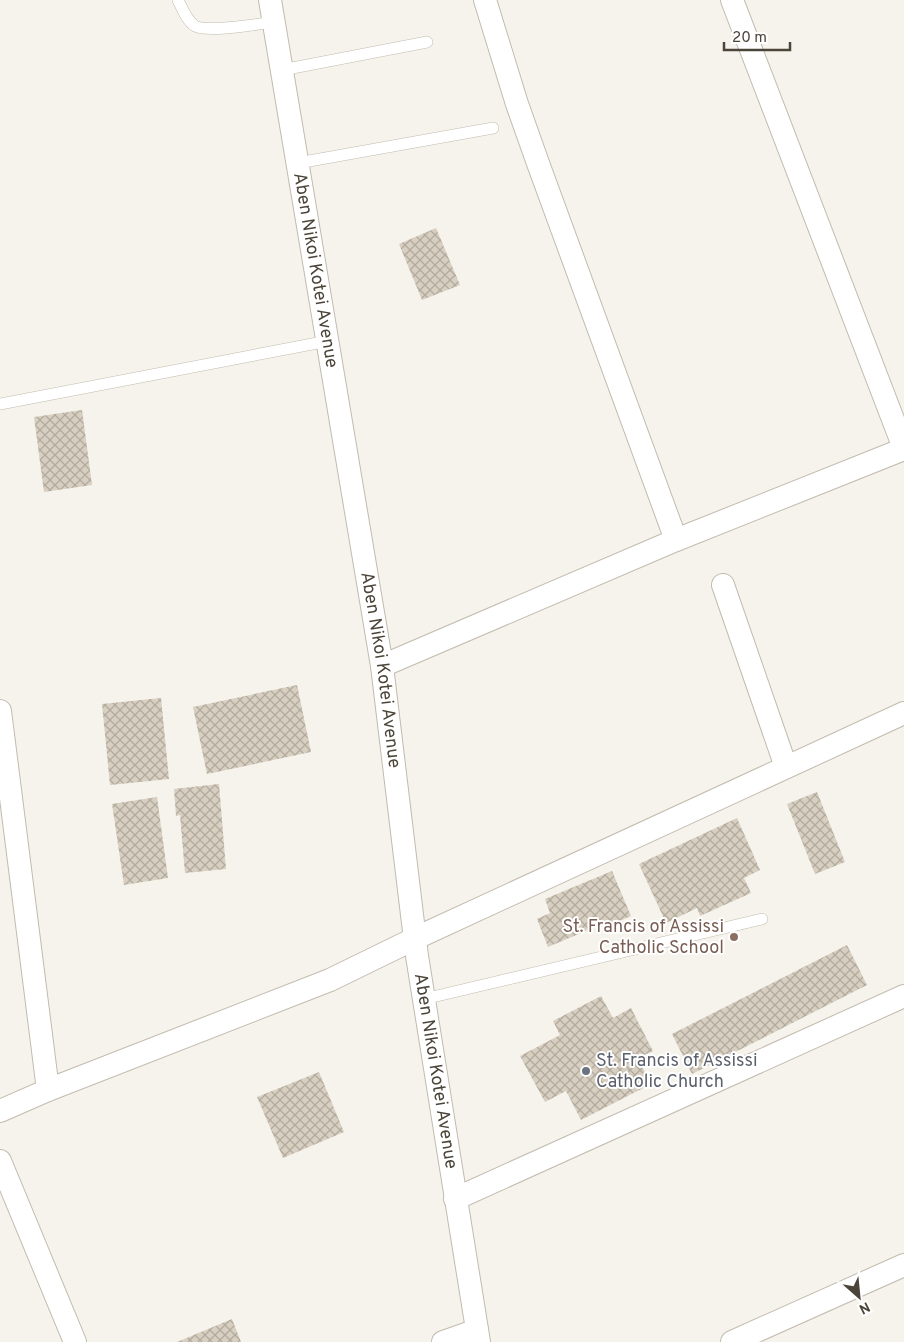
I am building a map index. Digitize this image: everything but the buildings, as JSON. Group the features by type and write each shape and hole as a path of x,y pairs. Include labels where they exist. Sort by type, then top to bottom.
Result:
{"street":[{"name":"Aben Nikoi Kotei Avenue","path":"270,0 382,666 424,999 478,1336"},
{"path":"485,0 517,104 676,540"},
{"path":"382,666 676,540 904,449 732,0"},
{"path":"722,585 786,767"},
{"path":"0,711 9,858 48,1090"},
{"path":"0,1111 48,1090 330,980 416,938 904,713"},
{"path":"456,1199 904,996"},
{"path":"0,1161 75,1342"},
{"path":"732,1342 904,1265"},
{"path":"443,1342 478,1336"}],"lane":[{"path":"178,0 186,16 195,26 207,30 274,22"},
{"path":"282,70 427,42"},
{"path":"298,163 493,128"},
{"path":"0,404 328,342"},
{"path":"424,999 762,919"}],"place":[{"name":"St. Francis of Assissi Catholic School","path":"734,937"},
{"name":"St. Francis of Assissi Catholic Church","path":"586,1071"}]}
